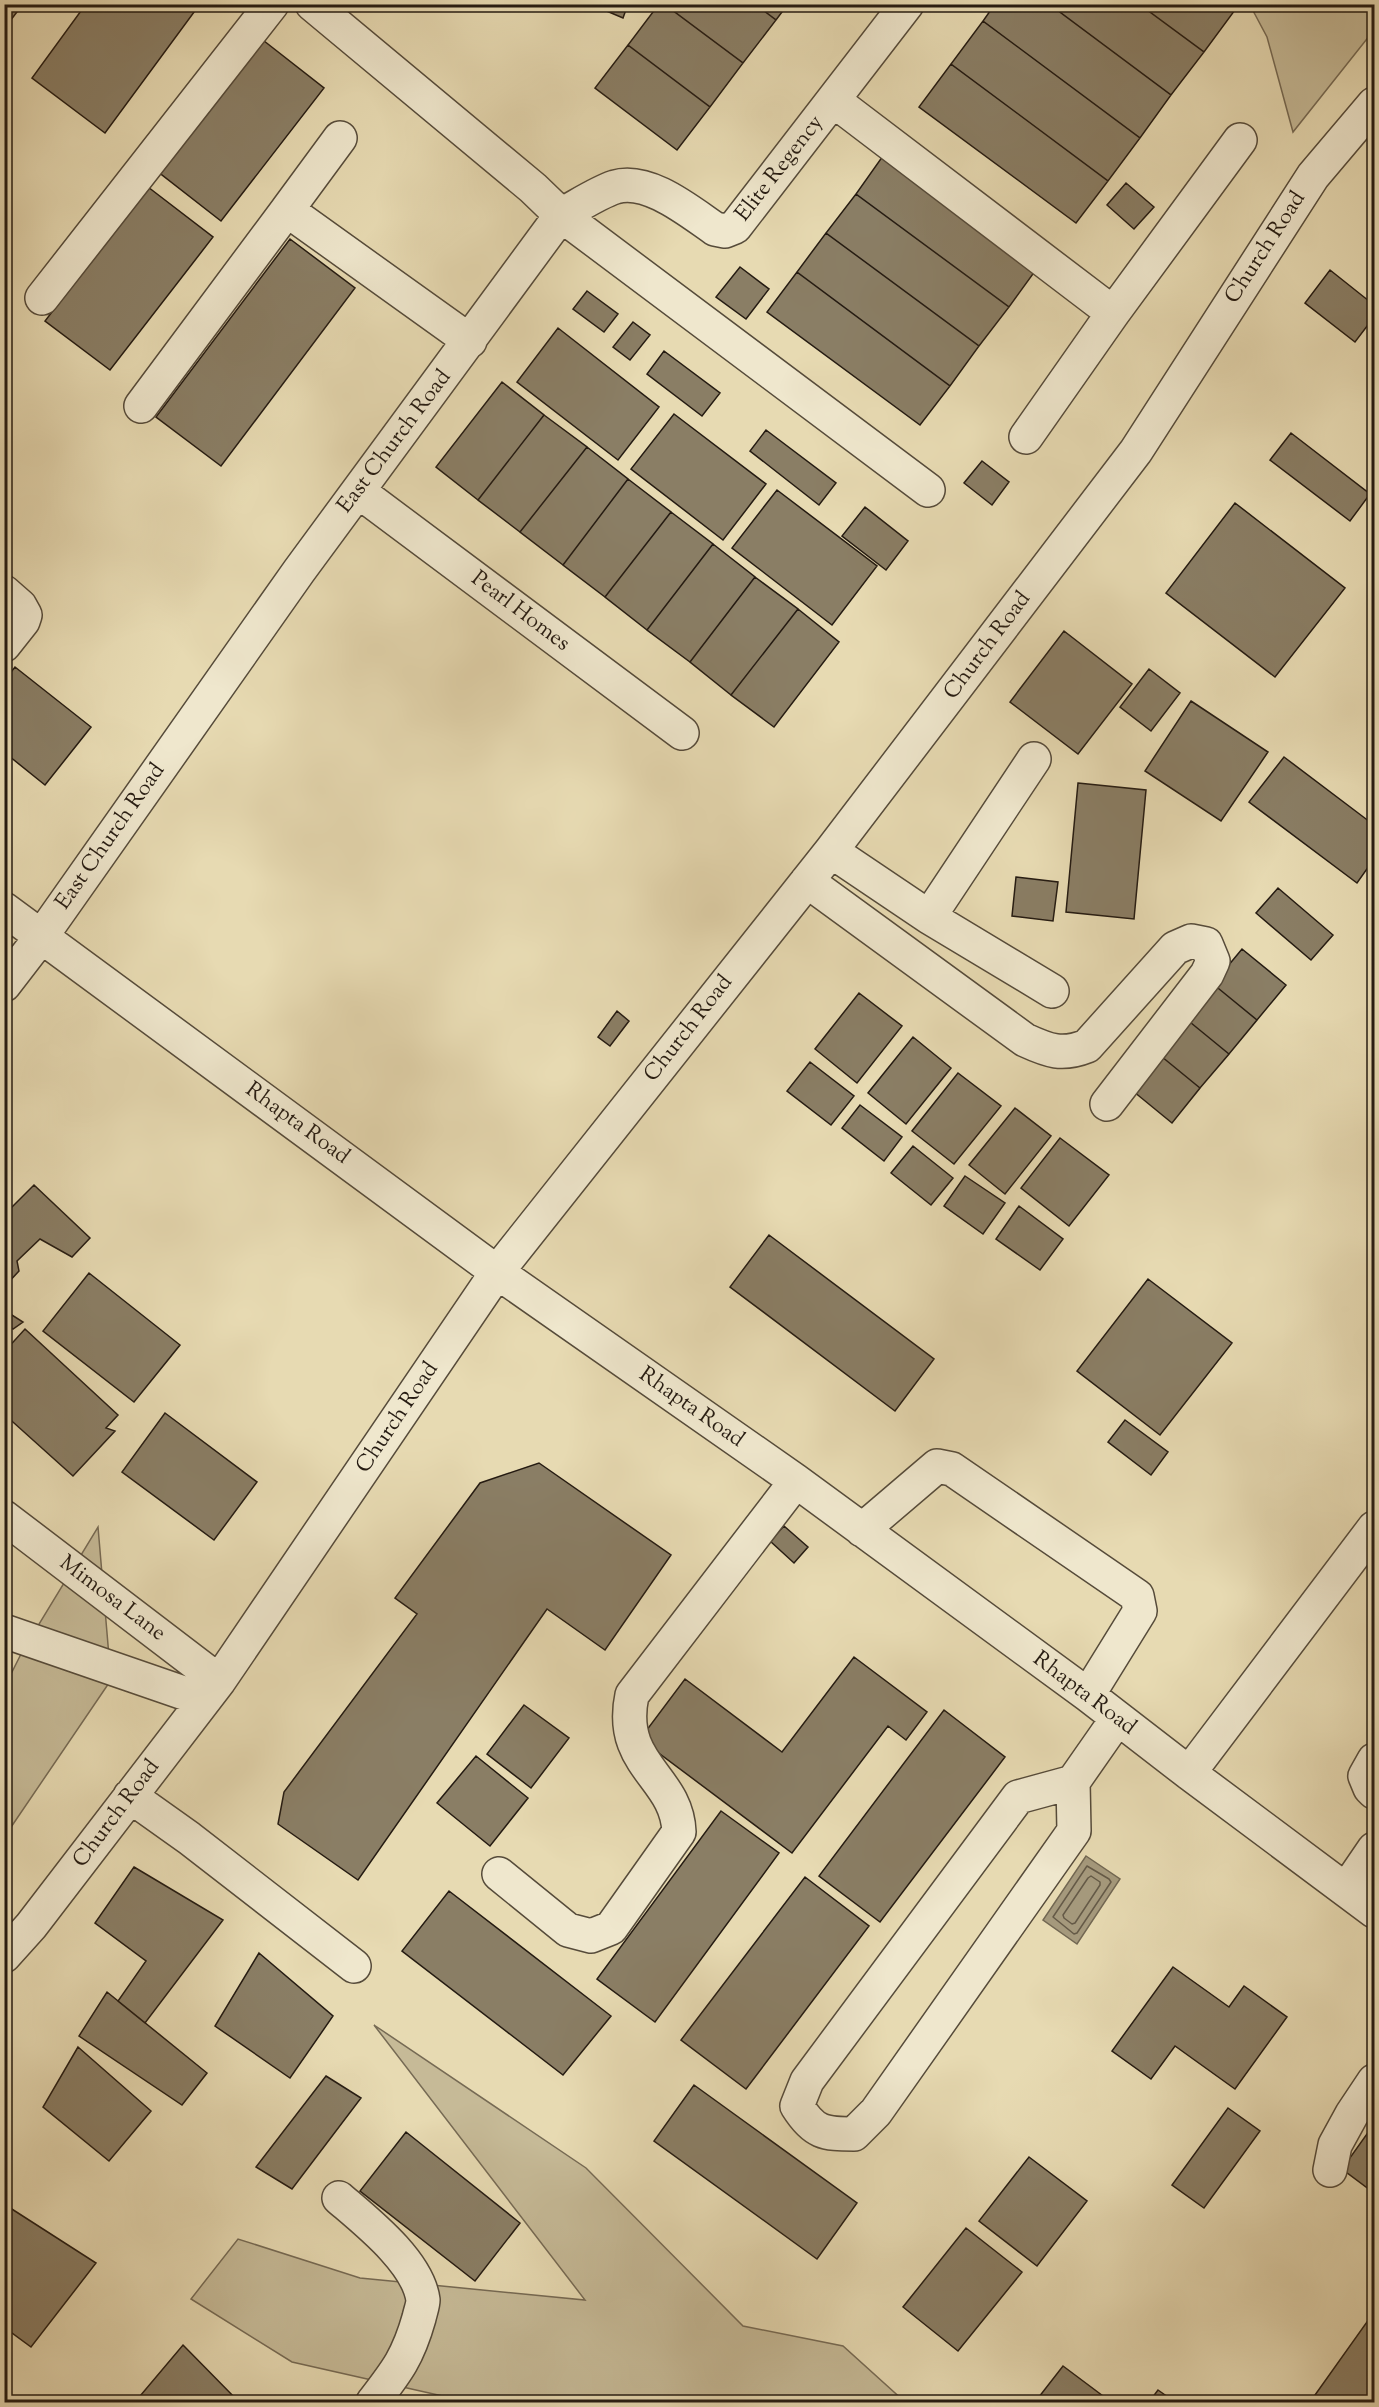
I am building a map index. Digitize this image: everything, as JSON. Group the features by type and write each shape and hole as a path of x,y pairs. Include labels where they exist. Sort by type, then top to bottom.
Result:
{"street":[{"path":"42,298 272,4"},
{"name":"Elite Regency","path":"561,215 616,187 636,186 664,195 716,229 725,231 735,227 907,4"},
{"path":"334,11 561,215 928,490"},
{"name":"Elite Regency","path":"833,100 1113,314"},
{"name":"Church Road","path":"4,1956 31,1926 211,1690 497,1272 831,851 1136,451 1313,176 1374,104"},
{"path":"141,406 340,138"},
{"path":"1026,437 1240,140"},
{"path":"287,210 470,341"},
{"name":"East Church Road","path":"4,985 41,937 292,581 561,215"},
{"name":"Pearl Homes","path":"358,491 682,733"},
{"path":"4,592 20,606 25,615 23,621 4,645"},
{"path":"929,917 1034,759"},
{"path":"831,851 929,917 1052,991"},
{"path":"807,881 1025,1040 1047,1050 1072,1052 1087,1046 1175,948 1191,941 1206,944 1213,961 1207,974 1107,1104"},
{"name":"Rhapta Road","path":"4,909 497,1272 796,1481 1089,1695 1117,1719 1374,1911"},
{"path":"862,1530 937,1466 952,1469 1137,1596 1140,1611 1089,1695"},
{"path":"499,1874 568,1930 591,1936 611,1928 679,1832 673,1802 647,1769 633,1744 628,1711 632,1695 796,1481"},
{"name":"Mimosa Lane","path":"4,1517 211,1690"},
{"path":"1189,1773 1374,1528"},
{"path":"4,1631 211,1690"},
{"path":"1073,1782 1018,1797 807,2081 797,2106 808,2123 831,2134 854,2134 876,2112 1074,1831 1073,1782 1117,1719"},
{"path":"1374,1760 1365,1776 1374,1792"},
{"path":"130,1796 189,1838 354,1966"},
{"path":"1346,1890 1374,1848"},
{"path":"1330,2170 1335,2145 1374,2081"},
{"path":"339,2198 385,2238 414,2276 423,2301 412,2340 401,2367 374,2403"}],"shaded area":[{"path":"1250,5 1374,5 1374,30 1293,132 1267,37"},
{"path":"98,1527 111,1680 5,1836 4,1688 22,1652"},
{"path":"374,2025 586,2168 743,2326 843,2346 905,2402 469,2402 292,2362 191,2299 238,2239 360,2278 585,2300"}],"water":[{"path":"1086,1856 1120,1879 1077,1944 1043,1920"}],"building":[{"path":"4,4 23,4 4,29"},
{"path":"86,4 200,4 105,133 32,78"},
{"path":"590,4 628,4 623,18"},
{"path":"659,4 664,4 743,63 710,107 628,45"},
{"path":"664,4 755,4 776,20 743,63"},
{"path":"755,4 788,4 776,20"},
{"path":"995,4 1049,4 1171,95 1140,138 983,21"},
{"path":"1049,4 1139,4 1204,52 1171,95"},
{"path":"1139,4 1227,4 1235,10 1204,52"},
{"path":"983,21 1140,138 1108,181 951,64"},
{"path":"259,37 324,88 221,221 157,171"},
{"path":"628,45 710,107 677,150 595,88"},
{"path":"951,64 1108,181 1076,223 919,107"},
{"path":"885,153 1038,267 1009,307 856,194"},
{"path":"1126,183 1154,207 1134,229 1107,205"},
{"path":"148,187 213,237 110,370 45,321"},
{"path":"856,194 1009,307 979,346 826,233"},
{"path":"826,233 979,346 950,386 797,272"},
{"path":"290,239 355,288 221,466 156,417"},
{"path":"740,267 769,289 746,319 716,297"},
{"path":"1330,270 1374,305 1374,317 1355,342 1305,303"},
{"path":"797,272 950,386 920,425 767,312"},
{"path":"587,291 618,314 604,332 573,309"},
{"path":"633,322 650,335 630,360 613,347"},
{"path":"558,328 659,407 618,460 517,382"},
{"path":"664,351 720,393 702,416 647,374"},
{"path":"502,382 544,415 478,500 436,467"},
{"path":"674,414 766,484 723,540 631,469"},
{"path":"544,415 587,447 520,532 478,500"},
{"path":"766,430 836,483 819,505 750,451"},
{"path":"1291,433 1370,494 1350,521 1270,460"},
{"path":"587,447 628,479 563,565 520,532"},
{"path":"982,461 1009,482 992,505 964,483"},
{"path":"628,479 671,512 605,597 563,565"},
{"path":"777,490 877,566 832,625 732,548"},
{"path":"1235,503 1345,588 1275,677 1166,593"},
{"path":"865,507 908,541 886,570 842,536"},
{"path":"671,512 713,544 647,630 605,597"},
{"path":"713,544 755,577 690,662 647,630"},
{"path":"755,577 798,609 731,695 690,662"},
{"path":"798,609 839,642 774,727 731,695"},
{"path":"1064,631 1132,684 1078,754 1010,702"},
{"path":"15,667 91,727 45,785 4,752 4,681"},
{"path":"1149,669 1180,693 1151,731 1120,707"},
{"path":"1191,701 1268,752 1221,821 1145,771"},
{"path":"1284,757 1374,825 1374,859 1357,883 1249,802"},
{"path":"1078,783 1146,790 1134,919 1066,912"},
{"path":"1016,877 1058,882 1053,921 1012,916"},
{"path":"1278,888 1333,935 1311,960 1256,913"},
{"path":"1242,949 1286,985 1257,1020 1213,984"},
{"path":"1213,984 1257,1020 1229,1054 1185,1018"},
{"path":"859,993 902,1026 857,1083 815,1049"},
{"path":"617,1011 629,1021 610,1046 598,1037"},
{"path":"1185,1018 1229,1054 1200,1088 1156,1052"},
{"path":"913,1037 951,1068 906,1124 868,1093"},
{"path":"1156,1052 1200,1088 1172,1123 1128,1087"},
{"path":"810,1062 854,1096 831,1125 787,1091"},
{"path":"958,1073 1001,1106 954,1164 912,1131"},
{"path":"860,1105 902,1137 884,1161 842,1128"},
{"path":"1015,1108 1051,1136 1005,1194 969,1165"},
{"path":"1060,1138 1109,1175 1069,1226 1021,1188"},
{"path":"913,1146 953,1178 931,1205 891,1173"},
{"path":"965,1176 1005,1203 983,1234 944,1206"},
{"path":"34,1185 90,1238 72,1257 40,1239 17,1261 19,1271 4,1287 4,1215"},
{"path":"1019,1206 1063,1239 1040,1270 996,1239"},
{"path":"769,1235 934,1359 895,1411 730,1287"},
{"path":"89,1273 180,1345 134,1402 43,1331"},
{"path":"1148,1279 1232,1343 1160,1435 1077,1371"},
{"path":"4,1310 23,1322 13,1329 4,1323"},
{"path":"25,1329 118,1415 106,1428 115,1431 73,1476 4,1414 4,1352"},
{"path":"165,1413 257,1482 214,1540 122,1472"},
{"path":"1125,1420 1168,1452 1151,1475 1108,1442"},
{"path":"539,1463 671,1555 605,1650 547,1609 358,1880 278,1824 284,1792 417,1614 395,1598 480,1483"},
{"path":"784,1526 808,1547 794,1563 770,1541"},
{"path":"854,1657 927,1712 906,1740 888,1726 792,1853 640,1739 685,1679 782,1752"},
{"path":"524,1705 569,1738 531,1788 487,1754"},
{"path":"944,1710 1005,1757 880,1922 819,1876"},
{"path":"476,1756 528,1798 490,1846 437,1803"},
{"path":"721,1811 779,1853 655,2022 597,1979"},
{"path":"134,1867 223,1920 145,2023 118,2001 146,1961 95,1923"},
{"path":"805,1877 869,1926 746,2089 681,2040"},
{"path":"449,1891 611,2016 563,2075 402,1951"},
{"path":"259,1953 333,2016 290,2078 215,2026"},
{"path":"1173,1967 1229,2007 1244,1986 1287,2017 1235,2089 1175,2046 1151,2079 1112,2051"},
{"path":"107,1992 207,2073 182,2105 79,2036"},
{"path":"78,2047 151,2111 109,2161 43,2107"},
{"path":"326,2076 361,2098 292,2189 256,2167"},
{"path":"694,2085 857,2203 817,2259 654,2141"},
{"path":"1228,2108 1260,2131 1204,2208 1172,2185"},
{"path":"1374,2124 1374,2193 1342,2169"},
{"path":"406,2132 520,2223 475,2281 360,2191"},
{"path":"1029,2157 1087,2201 1037,2266 979,2221"},
{"path":"4,2204 96,2263 31,2347 4,2327"},
{"path":"966,2228 1022,2272 958,2351 903,2307"},
{"path":"1374,2312 1374,2402 1310,2402"},
{"path":"183,2345 239,2402 135,2402"},
{"path":"1063,2366 1111,2402 1035,2402"},
{"path":"1158,2390 1175,2402 1149,2402"}]}
